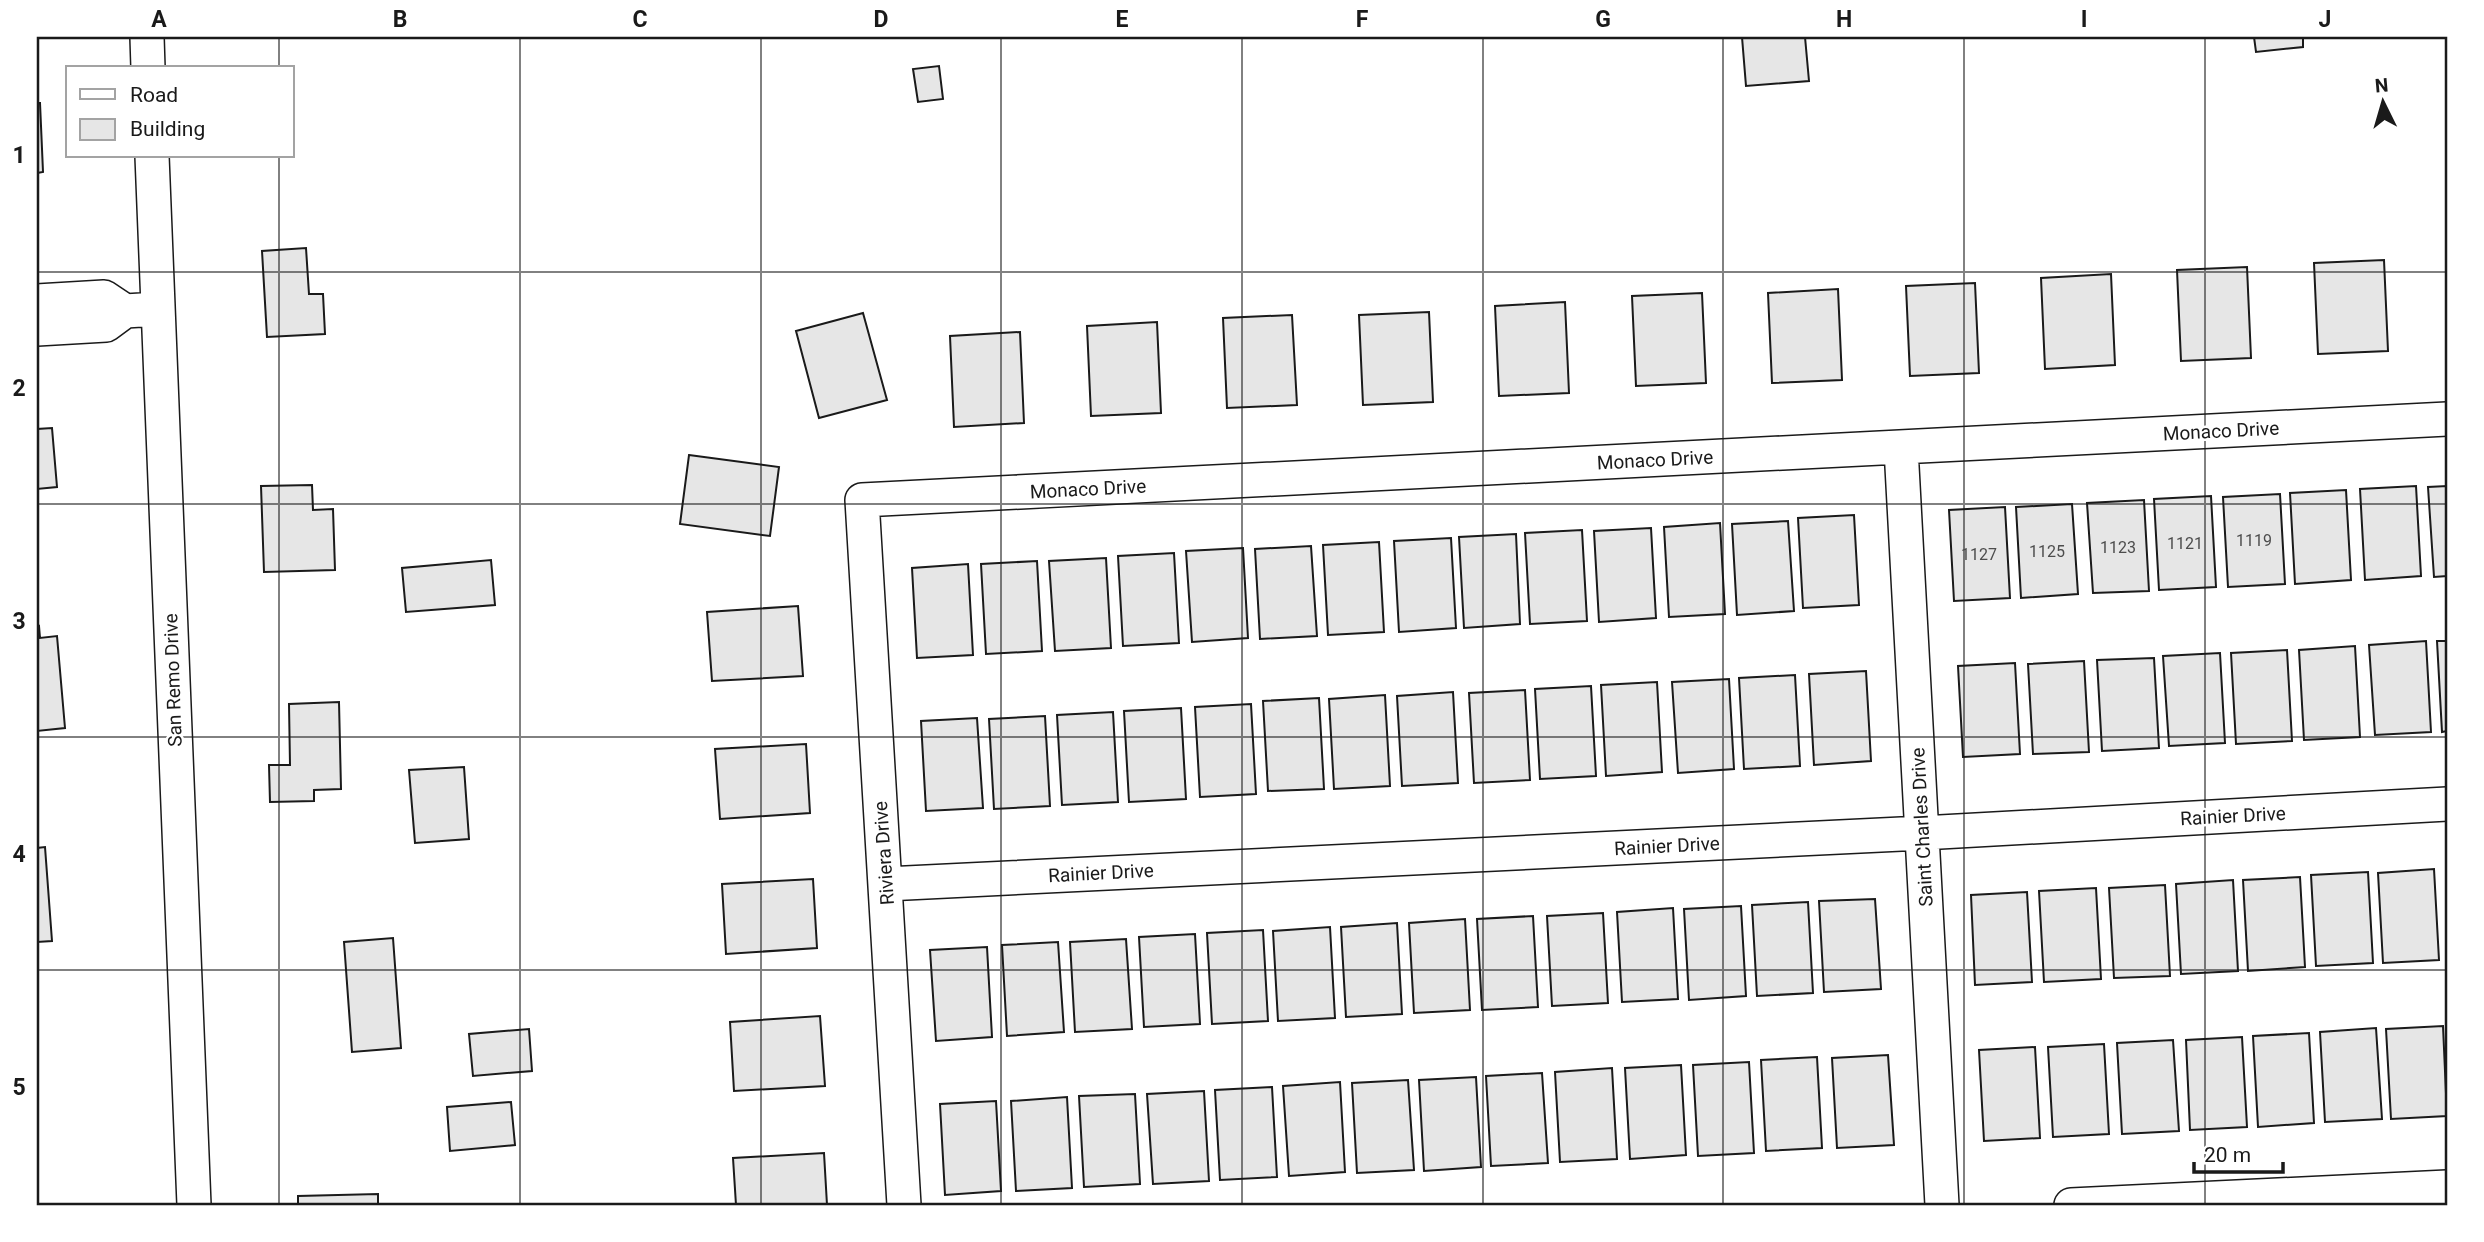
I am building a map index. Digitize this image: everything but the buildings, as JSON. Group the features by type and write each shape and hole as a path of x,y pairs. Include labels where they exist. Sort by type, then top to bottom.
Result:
{"street":[{"path":"147,37 148,66"},
{"name":"San Remo Drive","path":"152,158 194,1205"},
{"path":"37,301 104,297 125,311"},
{"path":"37,329 106,325 125,311 158,309"},
{"name":"Monaco Drive","path":"862,500 2447,419"},
{"name":"Saint Charles Drive","path":"1901,448 1942,1205"},
{"name":"Riviera Drive","path":"862,500 887,884 904,1205"},
{"name":"Rainier Drive","path":"887,884 2447,804"},
{"path":"2071,1205 2447,1187"}]}
